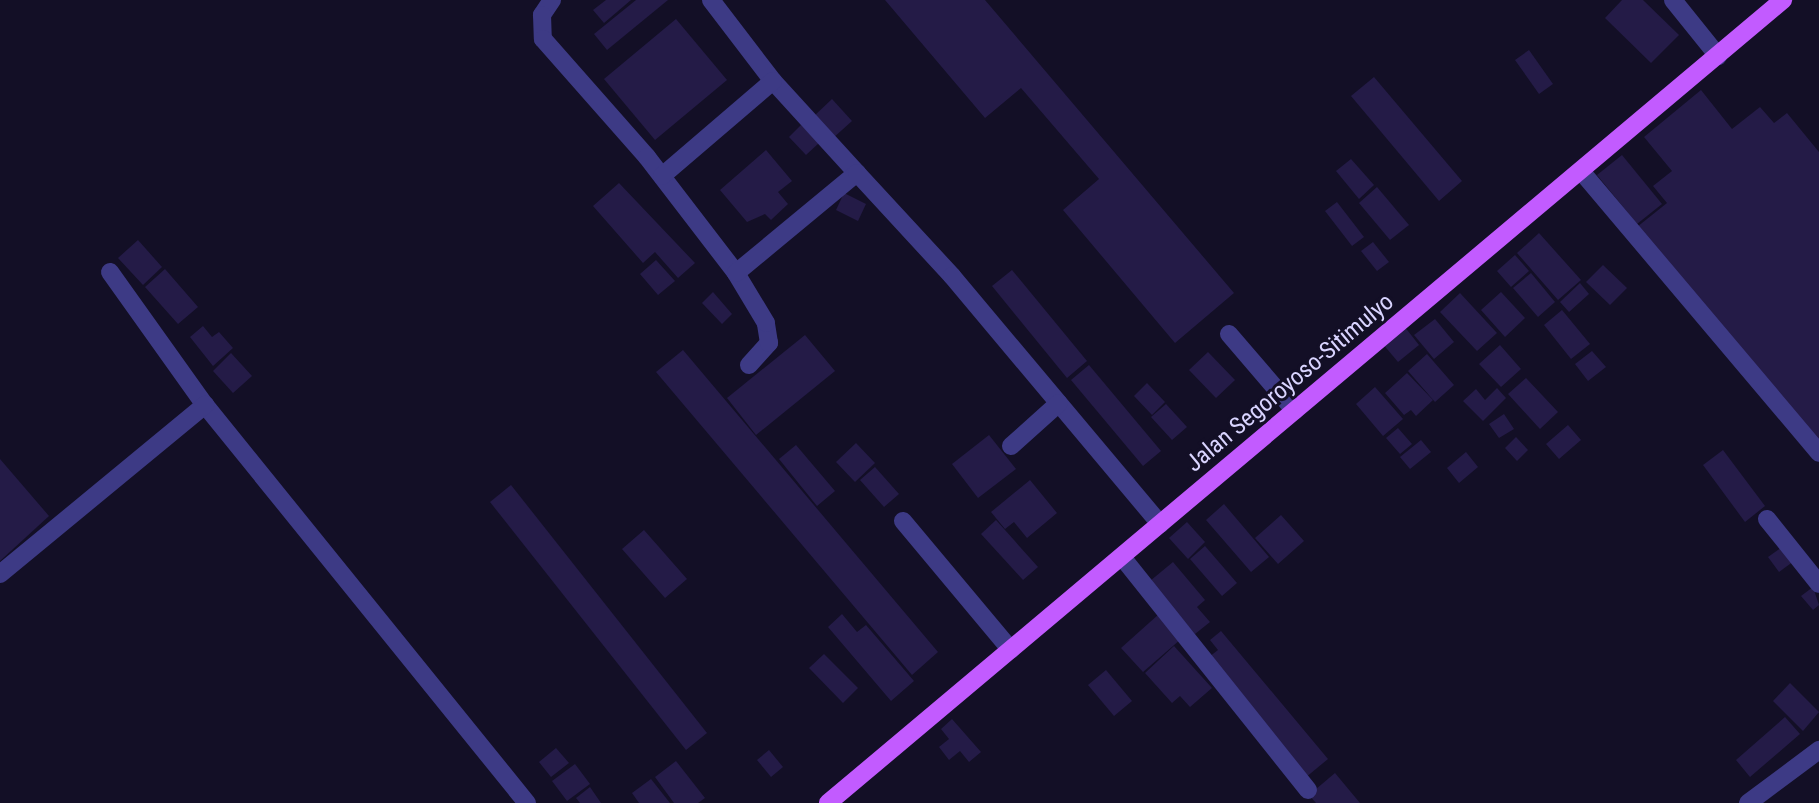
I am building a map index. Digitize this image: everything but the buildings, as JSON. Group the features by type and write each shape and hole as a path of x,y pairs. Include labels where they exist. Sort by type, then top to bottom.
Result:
{"main road":[{"name":"Jalan Segoroyoso-Sitimulyo","path":"828,803 1783,0"}],"street":[{"path":"552,0 542,15 543,39 662,176 736,273 766,323 769,343 749,365"},
{"path":"711,0 773,81 1059,403 1160,524"},
{"path":"1673,0 1718,56"},
{"path":"662,176 773,81"},
{"path":"1581,171 1819,453"},
{"path":"736,273 857,173"},
{"path":"110,272 205,405 527,803"},
{"path":"1229,334 1294,411"},
{"path":"1011,446 1059,403"},
{"path":"0,574 205,405"},
{"path":"1767,519 1819,584"},
{"path":"903,521 1010,650"},
{"path":"1122,557 1308,790"},
{"path":"1748,803 1816,758"}]}
